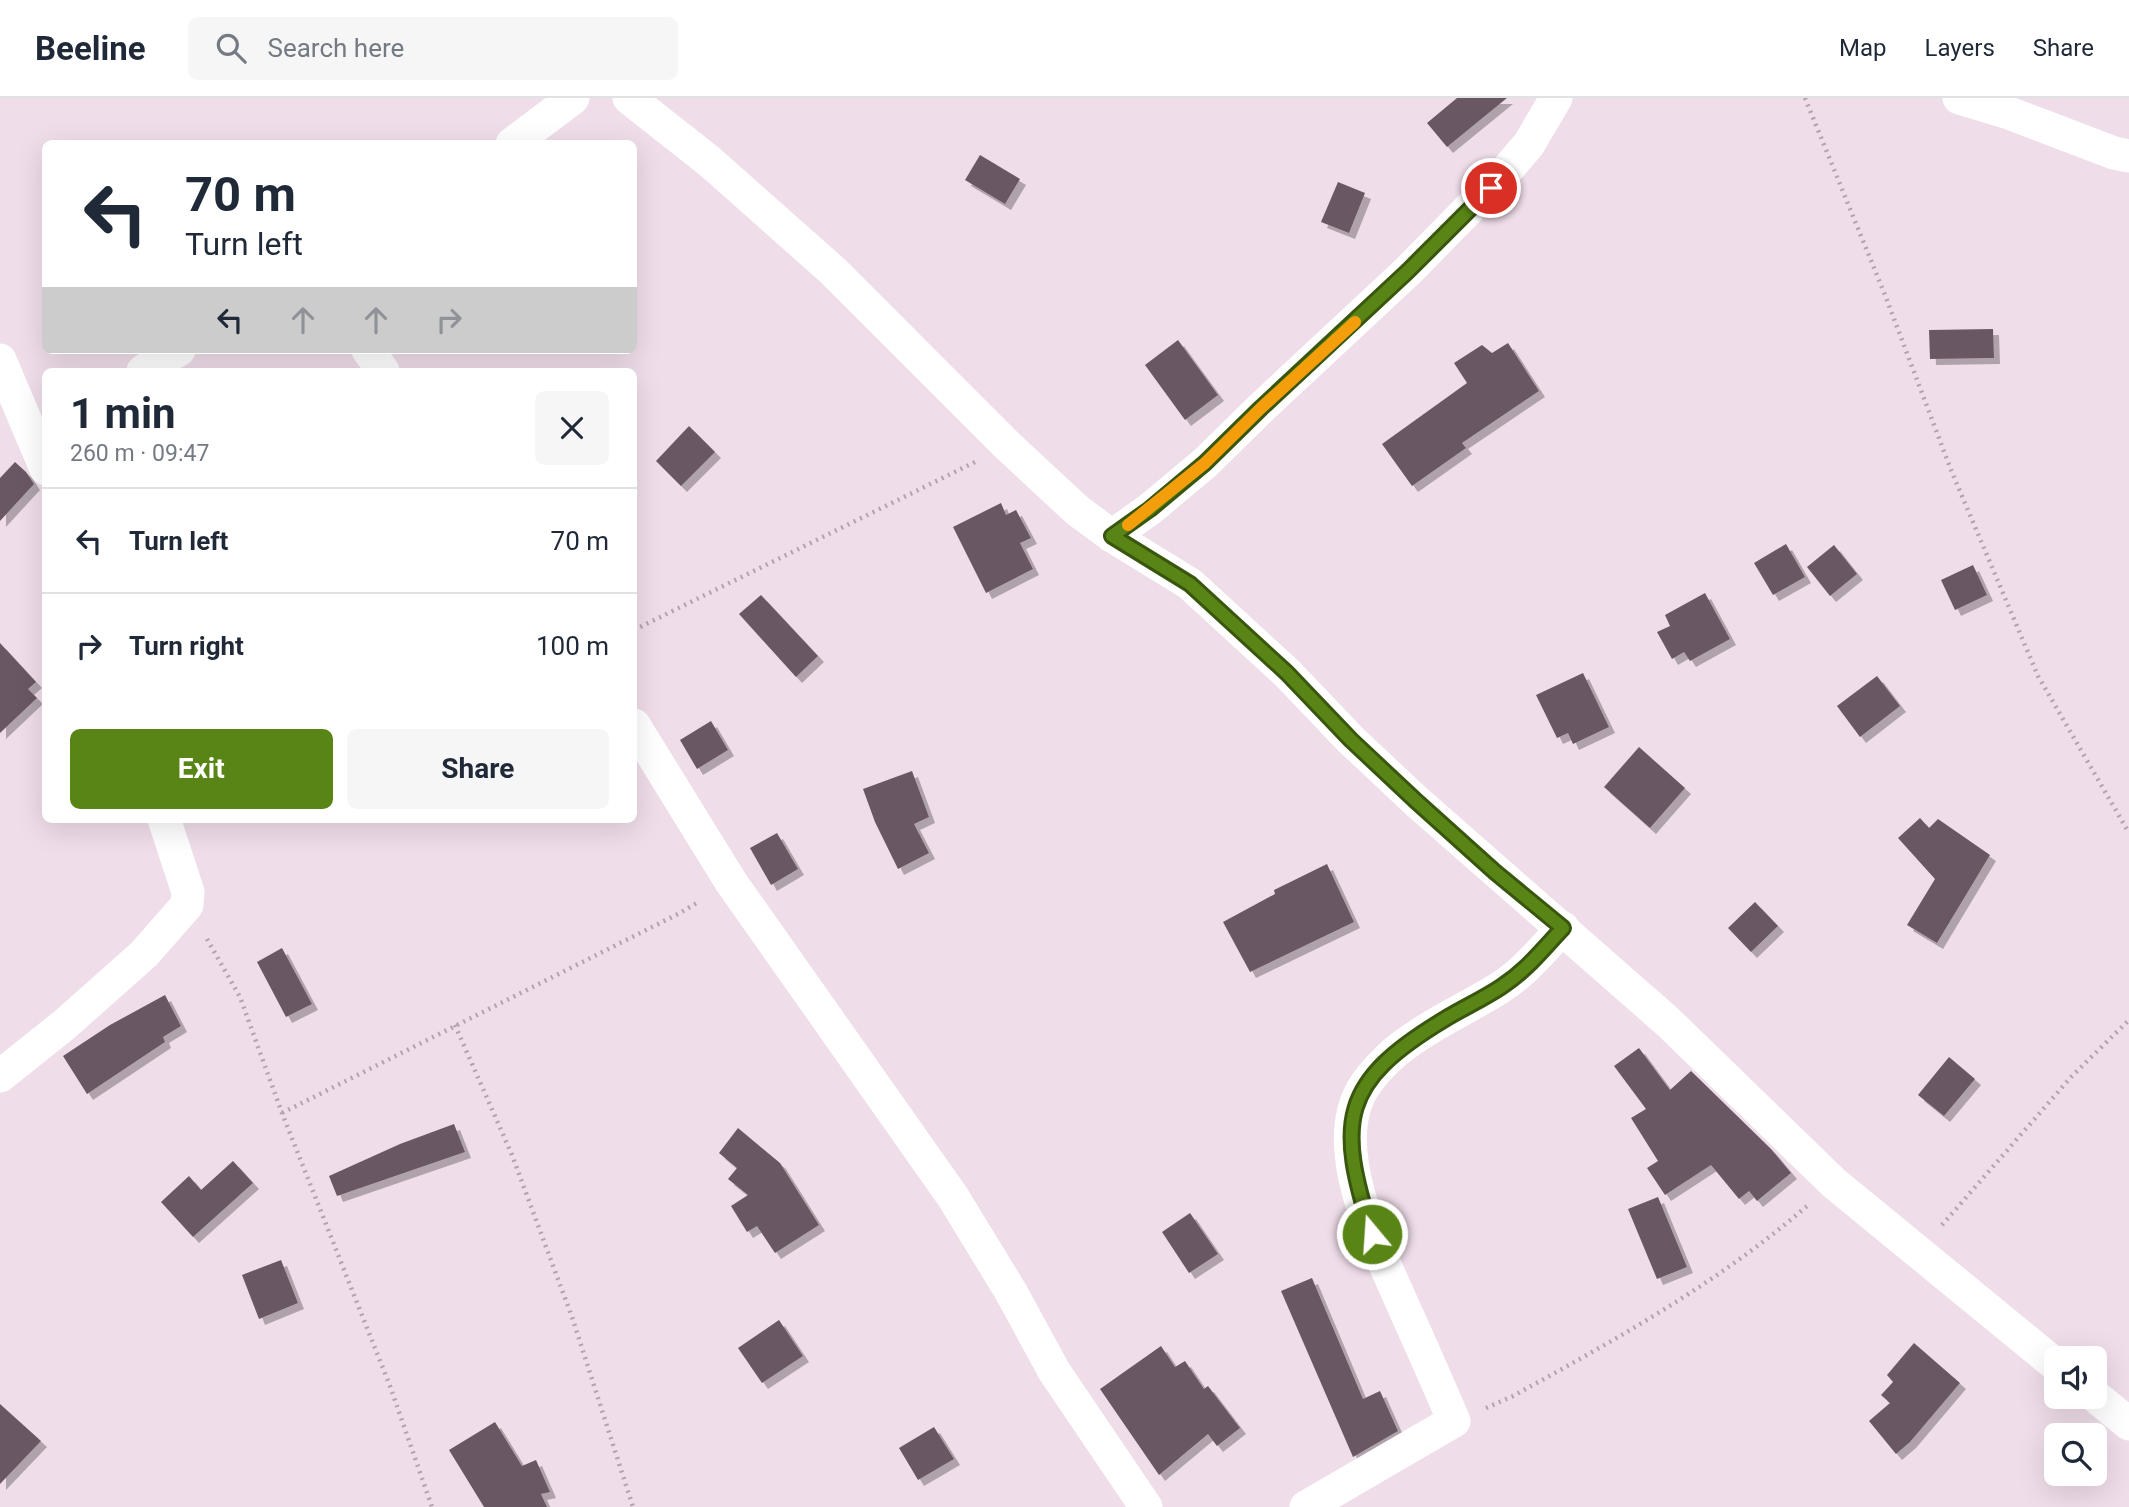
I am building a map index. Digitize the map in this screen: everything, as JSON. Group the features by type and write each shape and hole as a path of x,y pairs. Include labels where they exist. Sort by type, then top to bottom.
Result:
{"street":[{"path":"517,140 573,98"},
{"path":"629,98 709,160 833,271 1008,446 1078,510 1112,536 1190,584 1287,673 1351,740 1416,801 1668,1022 1834,1183 2044,1354"},
{"path":"1112,536 1150,509 1205,463 1408,271 1507,170 1529,144 1556,98"},
{"path":"1959,98 2129,156"},
{"path":"148,368 172,354"},
{"path":"0,360 39,432"},
{"path":"637,730 731,882 953,1197 1011,1292 1054,1371 1146,1507"},
{"path":"0,1076 64,1025 144,954 187,905 188,892 165,823"},
{"path":"1306,1507 1454,1421 1372,1234 1356,1184 1350,1137 1356,1103 1370,1077 1397,1051 1499,988 1533,963 1563,928"},
{"path":"2107,1406 2129,1424"}],"path":[{"path":"1805,98 1885,295 1951,470 2038,676 2129,833"},
{"path":"637,629 1008,446"},
{"path":"282,1113 680,913 731,882"},
{"path":"187,905 240,997 282,1113 390,1386 432,1507"},
{"path":"1918,1252 2072,1076 2129,1020"},
{"path":"455,1025 526,1192 572,1317 633,1507"},
{"path":"1454,1421 1513,1396 1667,1310 1781,1228 1834,1183"}],"building":[{"path":"1457,98 1507,98 1447,147 1427,123"},
{"path":"980,155 1020,179 1005,204 965,180"},
{"path":"1338,182 1365,193 1349,233 1321,222"},
{"path":"1993,329 1994,358 1930,359 1929,330"},
{"path":"1178,340 1218,395 1185,420 1145,365"},
{"path":"1508,343 1539,391 1462,443 1466,448 1412,486 1382,444 1467,383 1454,363 1482,345 1492,353"},
{"path":"689,426 715,452 681,486 656,461"},
{"path":"15,462 34,484 0,521 0,478"},
{"path":"1001,503 1006,515 1016,510 1031,538 1020,543 1033,569 986,593 953,527"},
{"path":"1786,544 1805,577 1773,595 1754,563"},
{"path":"1834,545 1857,574 1830,596 1807,567"},
{"path":"1973,565 1987,595 1955,610 1941,580"},
{"path":"1705,593 1730,639 1690,661 1684,652 1672,659 1657,632 1670,626 1665,615"},
{"path":"761,595 818,656 796,677 739,614"},
{"path":"0,643 36,682 28,689 37,698 0,733"},
{"path":"1583,673 1609,727 1573,744 1568,733 1557,738 1536,695"},
{"path":"1877,676 1900,706 1860,737 1837,706"},
{"path":"711,721 728,750 697,769 680,740"},
{"path":"1639,747 1685,788 1650,828 1604,787"},
{"path":"912,771 929,817 914,824 929,853 898,869 875,822 863,789"},
{"path":"1920,818 1929,828 1938,819 1990,855 1937,943 1907,925 1935,879 1898,838"},
{"path":"777,833 798,869 771,885 750,848"},
{"path":"1327,864 1354,922 1250,972 1223,922 1275,894 1274,890"},
{"path":"1755,902 1778,926 1751,952 1728,928"},
{"path":"282,948 312,1004 286,1017 257,962"},
{"path":"165,995 181,1026 163,1037 165,1042 87,1094 63,1056 110,1025"},
{"path":"1639,1048 1670,1090 1691,1071 1771,1149 1791,1173 1757,1201 1749,1191 1739,1199 1711,1165 1665,1195 1647,1168 1658,1161 1631,1118 1646,1109 1614,1066"},
{"path":"1949,1057 1975,1079 1944,1116 1918,1095"},
{"path":"454,1124 465,1152 337,1196 329,1176 400,1144"},
{"path":"738,1128 780,1163 819,1225 775,1253 757,1226 747,1232 731,1206 748,1195 728,1179 737,1168 719,1153"},
{"path":"233,1161 253,1183 193,1237 161,1202 189,1176 201,1190"},
{"path":"1658,1197 1687,1267 1657,1279 1628,1209"},
{"path":"1190,1213 1218,1254 1189,1273 1162,1232"},
{"path":"281,1260 298,1303 259,1319 242,1275"},
{"path":"1312,1278 1363,1399 1380,1391 1398,1431 1353,1457 1281,1291"},
{"path":"779,1320 803,1356 762,1383 738,1348"},
{"path":"1914,1343 1960,1383 1910,1442 1896,1454 1869,1421 1890,1403 1881,1395 1893,1382 1887,1375"},
{"path":"1161,1346 1175,1367 1185,1361 1204,1389 1208,1386 1240,1428 1217,1446 1208,1434 1159,1475 1100,1389"},
{"path":"0,1404 41,1441 0,1484"},
{"path":"495,1422 522,1466 536,1460 550,1492 541,1494 547,1507 484,1507 449,1450"},
{"path":"934,1427 954,1459 918,1480 899,1448"}],"slow traffic":[{"path":"1128,525 1205,463 1355,322"}],"route":[{"path":"1372,1234 1356,1184 1350,1137 1356,1103 1370,1077 1397,1051 1499,988 1533,963 1563,928 1416,801 1351,740 1287,673 1190,584 1112,536 1150,509 1205,463 1408,271 1491,188"}]}
